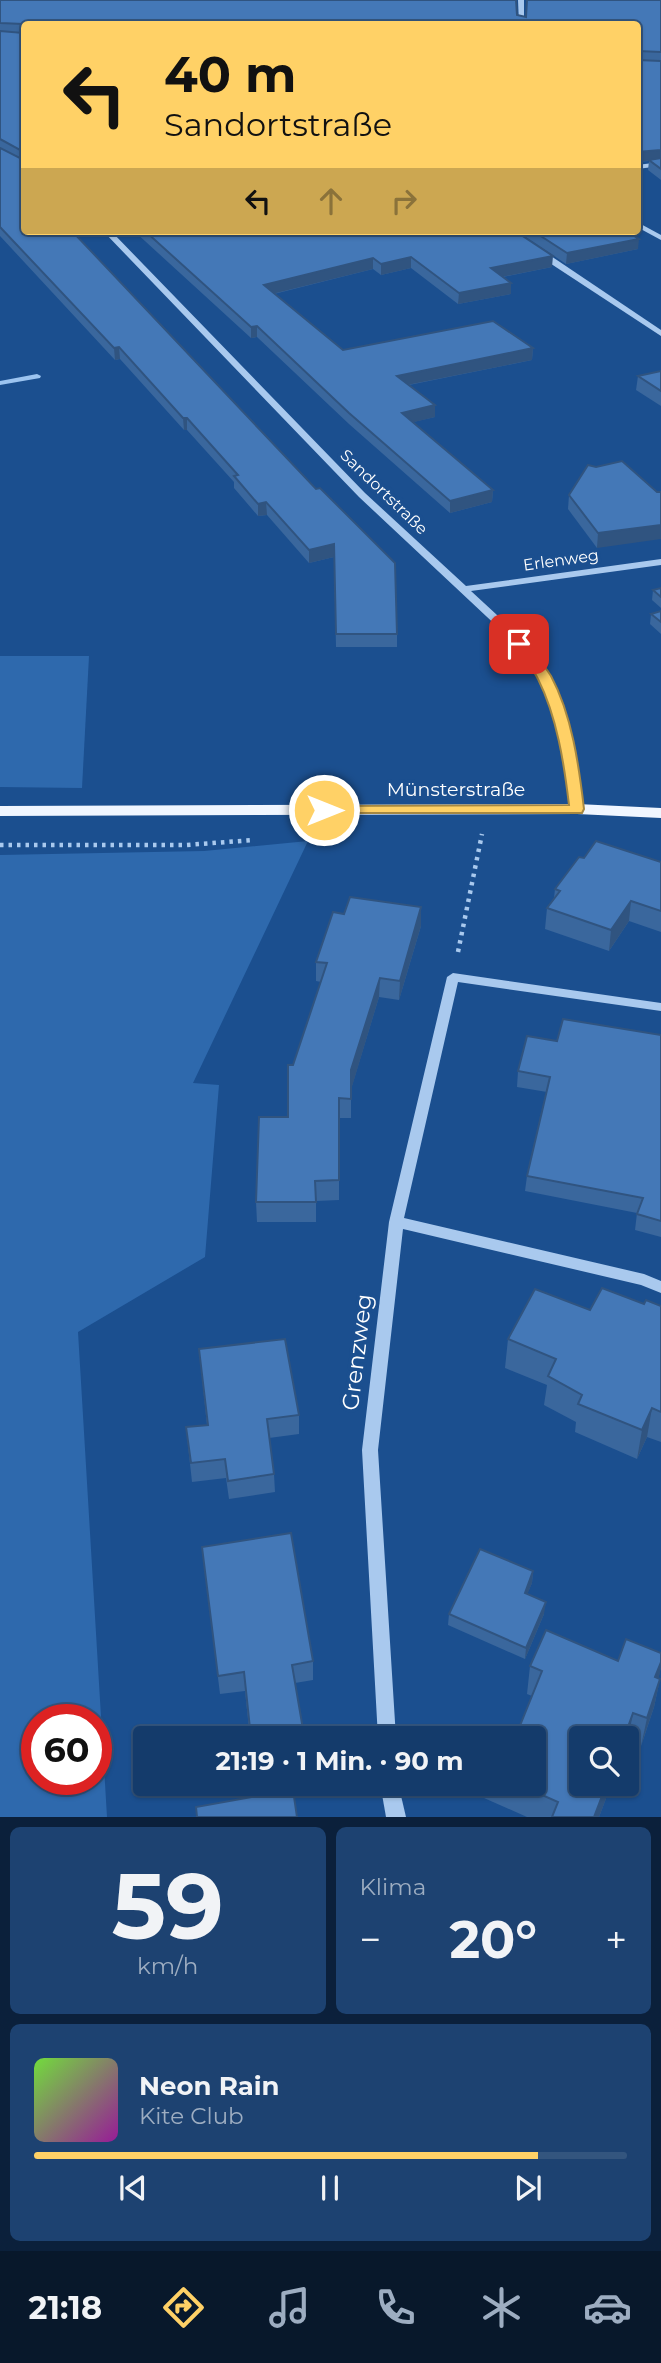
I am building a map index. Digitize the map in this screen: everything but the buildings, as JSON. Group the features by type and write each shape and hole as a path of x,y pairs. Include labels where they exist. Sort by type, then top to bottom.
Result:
{"main road":[{"name":"Münsterstraße","path":"0,811 577,809 661,813"}],"street":[{"path":"521,0 522,21"},
{"path":"641,166 661,164"},
{"path":"641,226 661,238"},
{"name":"Sandortstraße","path":"111,235 362,495 506,629 544,676 560,719 577,809"},
{"path":"530,246 661,334"},
{"path":"645,324 661,320"},
{"name":"Erlenweg","path":"466,589 661,562"},
{"path":"453,977 661,1007"},
{"name":"Grenzweg","path":"386,1726 370,1450 397,1222 453,977"},
{"path":"397,1222 644,1280 661,1287"},
{"path":"392,1796 396,1817"}],"path":[{"path":"453,977 474,864 483,834"}],"shaded area":[{"path":"0,656 89,656 82,788 0,787"},
{"path":"308,841 193,1083 219,1085 205,1257 78,1332 100,1704 21,1704 21,1795 106,1795 107,1817 0,1817 0,855 204,851"}],"waterway":[{"path":"0,383 37,376"}],"route":[{"path":"324,810 577,809 572,768 560,719 544,676 519,644"}]}
